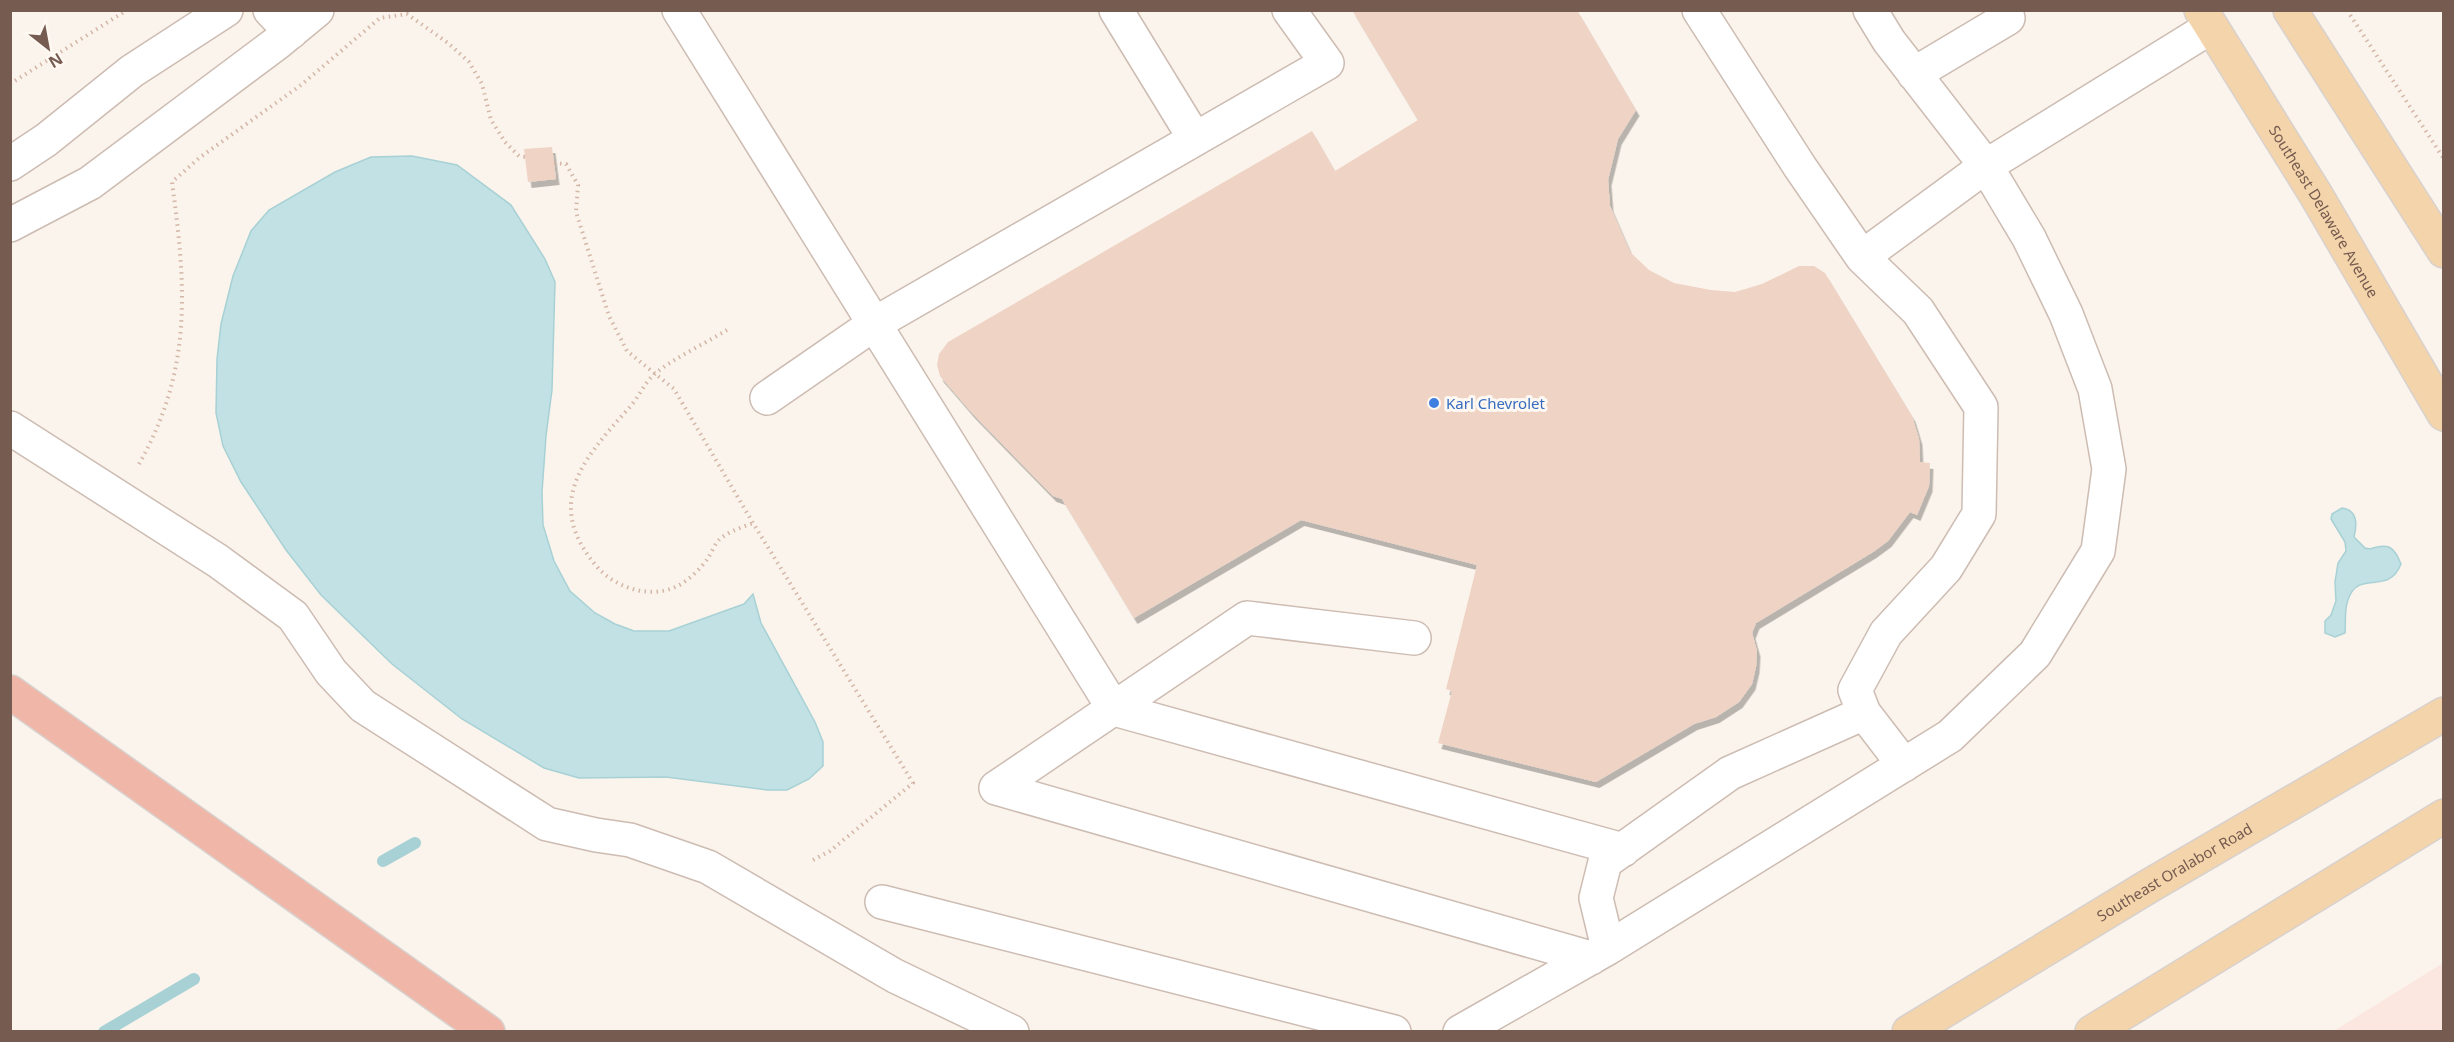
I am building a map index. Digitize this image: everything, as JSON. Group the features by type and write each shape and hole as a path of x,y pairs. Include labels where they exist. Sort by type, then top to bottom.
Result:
{"highway":[{"path":"10,692 488,1032"},
{"path":"401,969 507,1032"}],"main road":[{"path":"2290,10 2444,251"},
{"name":"Southeast Delaware Avenue","path":"2206,19 2316,195 2444,414"},
{"name":"Southeast Oralabor Road","path":"1909,1032 2149,886 2444,714"},
{"path":"2092,1032 2444,816"}],"lane":[{"path":"10,164 46,140 132,71 226,10"},
{"path":"10,225 90,183 280,21 317,10"},
{"path":"679,10 1114,709 1623,850"},
{"path":"1116,10 1195,139"},
{"path":"767,398 874,324 1327,63 1289,10"},
{"path":"1699,10 1800,167 1862,257 1918,311 1981,407 1979,514 1946,568 1886,633 1855,690 1864,713 1904,765"},
{"path":"1460,1032 1600,953 1950,736 2035,654 2098,552 2109,469 2096,389 2066,314 2029,238 1986,166 1889,41 1870,10"},
{"path":"1914,74 2008,18 2003,10"},
{"path":"1862,257 1986,166 2206,19"},
{"path":"10,428 218,561 293,616 332,672 363,706 547,824 630,840 708,867 895,976 1012,1032"},
{"path":"1414,638 1247,618 996,788 1600,953"},
{"path":"1600,953 1596,898 1605,862 1730,773 1864,713"},
{"path":"882,902 1394,1032"}],"path":[{"path":"10,84 127,10"},
{"path":"2347,10 2444,159"},
{"path":"120,499 154,439 172,390 184,298 172,182 199,158 301,85 380,18 407,14 448,43 469,62 482,84 491,120 504,142 519,156 525,157"},
{"path":"554,163 566,165 578,185 576,212 609,316 627,351 674,388 753,523 913,783 830,851 811,861"},
{"path":"727,330 655,373 634,403 587,457 575,479 570,509 575,533 588,556 603,573 624,587 649,593 671,589 692,576 707,560 720,539 753,523"}],"shaded area":[{"path":"2443,963 2443,1031 2334,1031"}],"water":[{"path":"412,156 457,165 511,205 545,259 555,282 552,390 542,492 543,525 554,561 570,591 595,613 634,631 669,631 744,604 753,594 761,623 815,722 823,742 823,766 809,779 787,790 767,790 666,777 579,778 544,768 462,719 392,664 321,595 286,550 241,482 223,446 216,413 217,359 221,324 233,276 251,231 269,210 335,172 371,157"},
{"path":"2342,508 2354,515 2356,528 2354,537 2365,548 2386,546 2396,553 2401,564 2389,579 2366,583 2353,591 2346,608 2345,633 2335,637 2325,633 2325,621 2331,615 2336,601 2335,582 2338,563 2346,551 2345,542 2331,519 2332,514"}],"building":[{"name":"Karl Chevrolet","path":"1352,10 1577,10 1636,110 1618,139 1608,180 1610,206 1630,252 1649,270 1674,283 1711,290 1735,292 1762,284 1799,266 1814,266 1825,273 1912,416 1919,439 1920,462 1930,463 1929,486 1917,515 1910,512 1888,541 1873,552 1756,623 1752,633 1757,651 1756,667 1752,684 1739,702 1716,717 1694,724 1596,782 1438,743 1452,691 1446,689 1477,565 1301,520 1134,618 1062,499 1053,496 972,413 940,376 937,365 939,354 948,342 1312,131 1335,171 1418,120"},
{"path":"552,147 556,179 528,182 524,149"}],"waterway":[{"path":"383,861 415,843"},
{"path":"104,1032 194,979"}],"place":[{"name":"Karl Chevrolet","path":"1434,403"}]}
